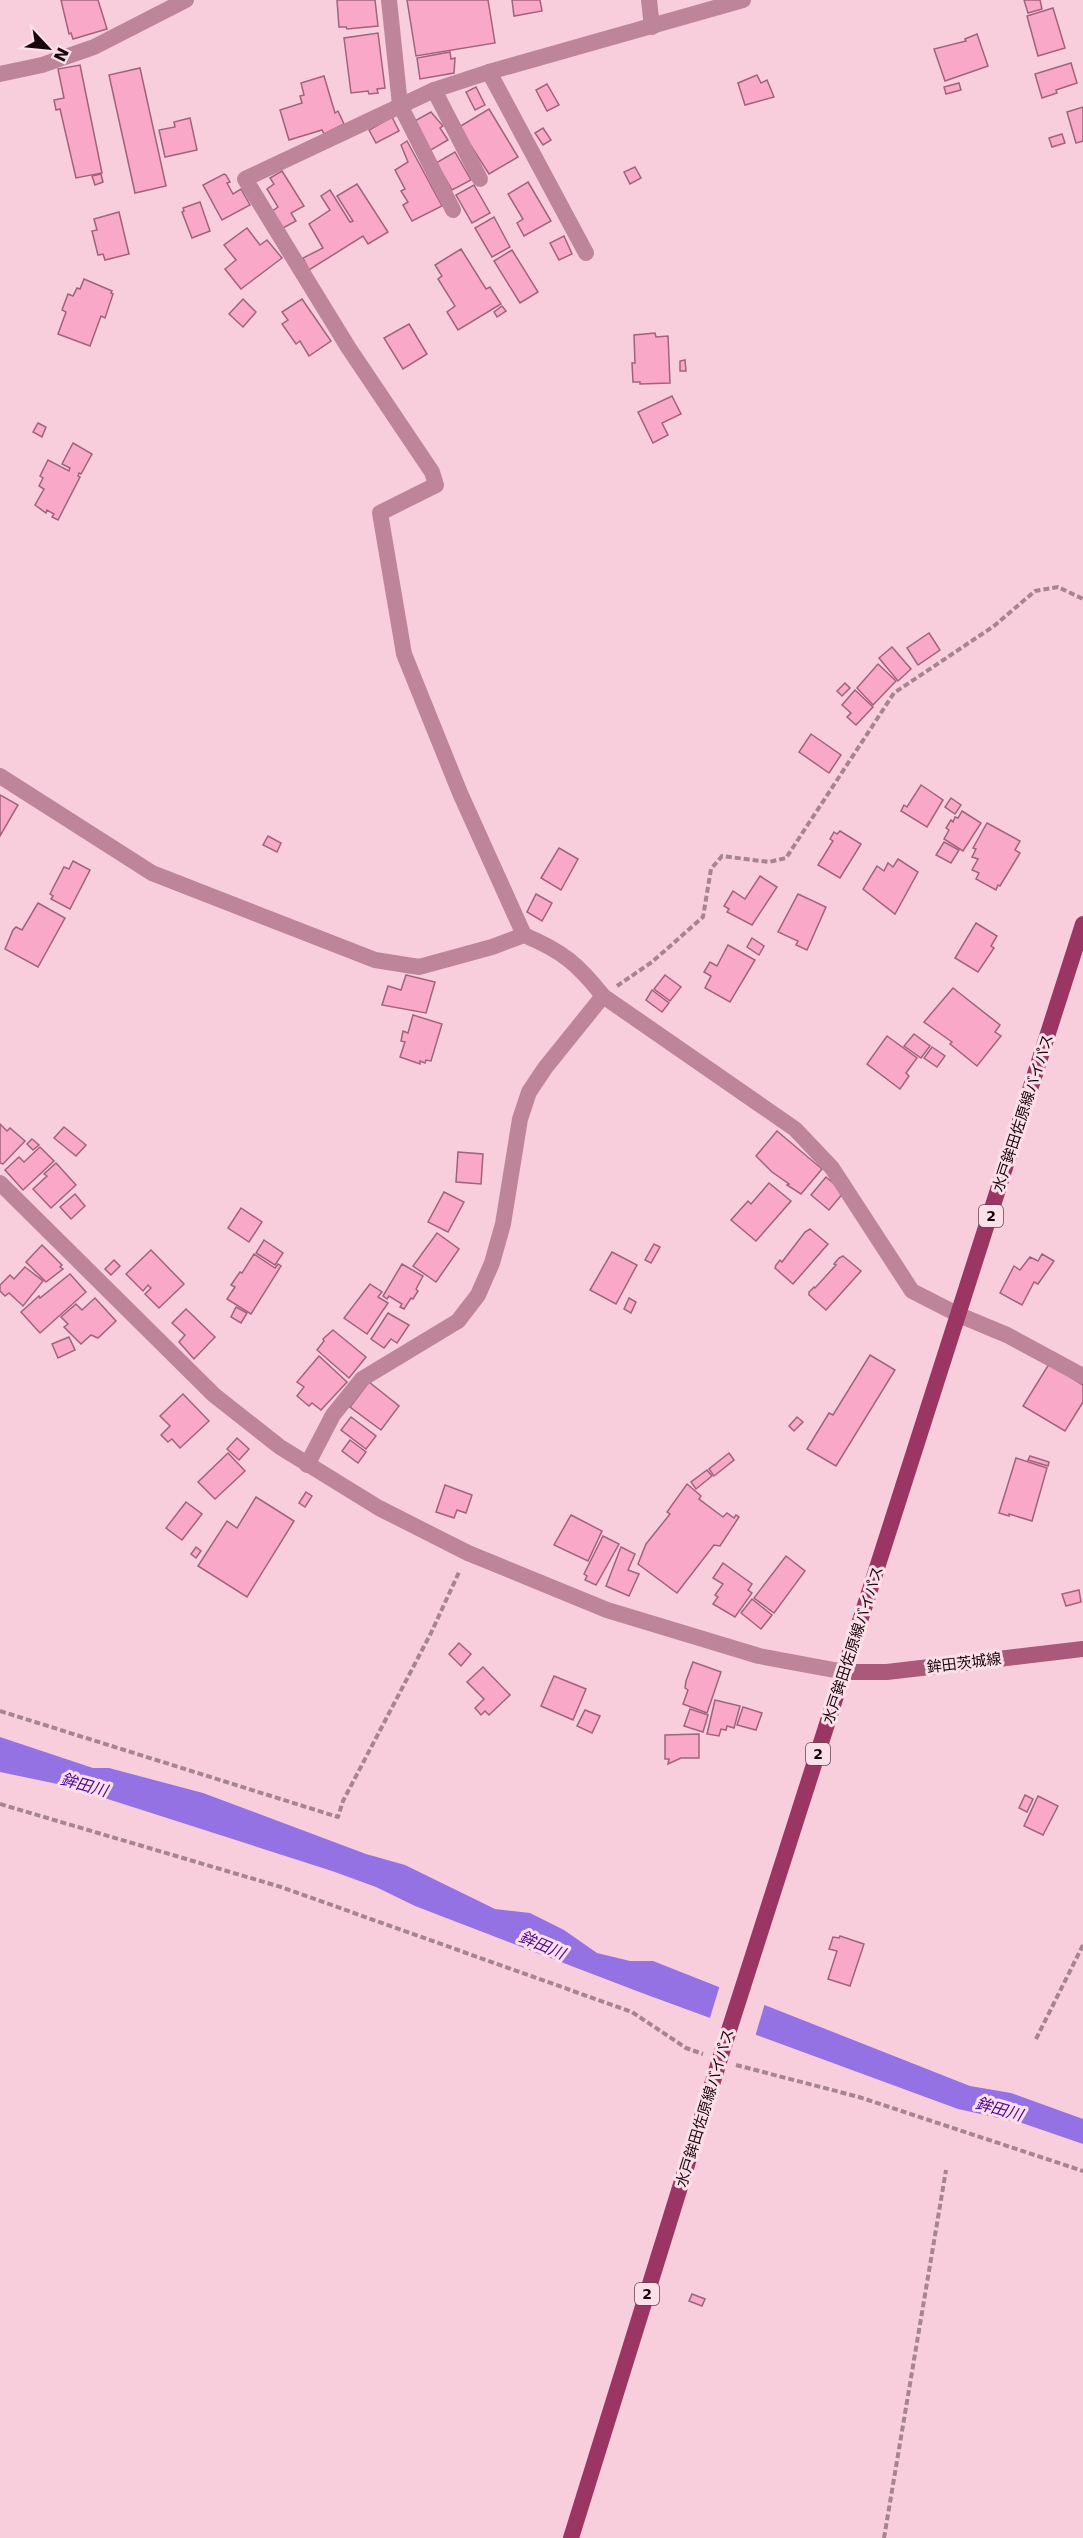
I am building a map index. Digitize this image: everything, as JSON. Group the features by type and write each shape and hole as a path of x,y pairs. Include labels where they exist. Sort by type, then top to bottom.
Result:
{"main road":[{"name":"水戸鉾田佐原線バイパス","path":"571,2538 722,2055 1083,924"},
{"name":"鉾田茨城線","path":"844,1672 887,1672 1083,1648"}],"street":[{"path":"0,74 42,65 94,47 186,0"},
{"path":"389,0 400,105 453,210"},
{"path":"649,0 651,27"},
{"path":"743,0 489,72 434,90 245,179 348,346 432,472 436,485 380,513 404,654 460,793 524,935 554,948 583,970 603,996 795,1130 832,1168 912,1291 959,1315 1007,1335 1083,1376"},
{"path":"489,72 586,253"},
{"path":"434,90 480,178"},
{"path":"0,776 152,873 375,960 419,967 492,947 524,935"},
{"path":"307,1465 333,1415 362,1379 386,1367 458,1321 478,1296 492,1263 503,1224 520,1119 529,1092 544,1068 603,996"},
{"path":"0,1183 214,1395 280,1447 379,1508 468,1552 554,1589 628,1617 759,1656 844,1672"}],"path":[{"path":"603,996 652,962 703,917 711,869 722,856 770,862 786,858 894,693 994,626 1035,591 1058,587 1083,599"},
{"path":"0,1711 338,1817 343,1801 431,1633 468,1552"},
{"path":"0,1804 281,1887 632,2012 686,2048 722,2055 859,2097 1083,2171"},
{"path":"1036,2039 1083,1945"},
{"path":"885,2538 946,2170"}],"water":[{"name":"鉾田川","path":"0,1737 93,1768 109,1768 203,1793 366,1854 405,1865 495,1909 530,1913 564,1930 597,1953 630,1961 653,1961 970,2086 1011,2093 1083,2119 1083,2144 1022,2123 958,2109 642,1993 415,1906 376,1887 332,1871 67,1786 0,1772"}],"pier":[{"path":"720,1985 765,2003 755,2037 709,2021"}],"building":[{"path":"61,0 98,0 107,29 73,39 71,33 69,34"},
{"path":"337,0 375,0 378,26 347,29 339,27"},
{"path":"407,0 488,0 495,43 416,56"},
{"path":"512,0 540,0 542,11 514,16"},
{"path":"1024,0 1040,0 1042,9 1028,13"},
{"path":"1053,8 1065,48 1038,56 1027,16"},
{"path":"378,33 385,88 377,89 378,93 369,94 368,91 351,93 344,38"},
{"path":"977,34 988,66 945,81 934,49 966,41 965,39"},
{"path":"450,52 451,59 455,58 454,73 420,79 417,58"},
{"path":"1071,63 1077,83 1056,90 1057,93 1042,98 1035,74"},
{"path":"80,65 102,173 76,178 60,109 56,110 54,100 64,98 58,69"},
{"path":"140,68 166,186 135,193 109,75"},
{"path":"757,75 761,83 767,80 774,97 745,105 738,83"},
{"path":"324,76 335,113 338,111 344,124 324,134 322,130 289,140 280,110 302,103 300,96 304,95 301,83"},
{"path":"959,83 961,90 946,94 944,87"},
{"path":"547,84 559,105 547,111 536,90"},
{"path":"476,87 485,105 475,110 466,92"},
{"path":"1083,107 1083,141 1076,143 1067,112"},
{"path":"489,109 518,157 489,174 459,127"},
{"path":"431,112 443,126 440,128 448,140 429,151 413,122"},
{"path":"392,117 399,131 376,143 369,130"},
{"path":"190,118 197,150 165,157 159,130 175,127 174,122"},
{"path":"543,128 551,140 543,145 535,133"},
{"path":"1062,134 1065,143 1052,147 1049,138"},
{"path":"407,141 442,206 412,221 403,205 408,202 401,191 405,189 395,170 408,162 401,145"},
{"path":"455,152 471,180 452,190 436,163"},
{"path":"635,167 641,178 630,184 624,172"},
{"path":"282,171 304,206 291,213 296,221 283,228 271,212 278,207 267,189 274,184 270,178"},
{"path":"101,174 103,182 95,185 92,176"},
{"path":"224,174 230,182 227,183 233,194 241,189 250,205 222,220 203,185"},
{"path":"528,182 551,221 524,236 517,223 523,219 508,194"},
{"path":"357,184 388,232 368,244 363,236 309,270 303,258 323,248 309,224 330,210 321,196 330,190 350,222 353,221 337,196"},
{"path":"474,185 490,213 472,223 456,195"},
{"path":"200,202 210,231 192,238 182,212 183,208"},
{"path":"119,212 129,254 105,260 103,254 98,255 92,231 97,230 94,219"},
{"path":"494,217 510,247 492,257 475,228"},
{"path":"247,228 260,245 267,240 282,258 241,289 225,269 236,260 224,245"},
{"path":"564,236 572,254 559,260 550,243"},
{"path":"461,249 486,289 490,287 501,304 458,330 447,312 455,306 438,279 442,276 435,265"},
{"path":"512,250 538,292 520,303 494,261"},
{"path":"84,279 112,291 113,294 105,318 101,316 90,346 58,334 66,312 62,310 68,294 73,296 77,288 80,289"},
{"path":"243,299 256,312 243,327 229,314"},
{"path":"302,299 331,341 309,356 300,341 296,344 282,324 288,320 282,312"},
{"path":"502,306 506,311 497,317 494,312"},
{"path":"409,324 427,354 403,369 384,338"},
{"path":"655,333 656,337 668,336 670,383 640,384 640,382 633,382 634,335"},
{"path":"685,360 686,371 680,371 680,361"},
{"path":"672,396 681,414 662,423 668,435 653,443 638,412"},
{"path":"38,423 46,427 42,437 33,432"},
{"path":"73,443 92,454 81,474 79,473 80,477 58,520 52,517 54,514 47,510 46,513 35,505 44,489 39,486 43,478 40,476 48,460 69,471 70,468 62,464"},
{"path":"929,633 940,650 918,665 907,648"},
{"path":"892,647 911,669 898,681 879,658"},
{"path":"878,664 896,681 873,705 857,688"},
{"path":"845,683 850,688 842,696 837,691"},
{"path":"855,690 873,707 856,725 847,717 851,713 842,705"},
{"path":"811,734 841,755 829,773 799,752"},
{"path":"921,785 943,800 927,827 901,811 904,805 907,807"},
{"path":"0,795 18,805 0,836"},
{"path":"951,798 961,805 955,814 945,807"},
{"path":"962,811 981,823 963,851 944,839 949,830 946,828 951,820 953,822 955,817 958,818"},
{"path":"987,823 1020,841 1015,850 1020,853 996,890 976,879 979,873 972,870 978,859 972,857 976,849 973,848"},
{"path":"840,831 861,844 840,878 818,865 833,841 830,839 834,832 837,834"},
{"path":"268,836 281,843 277,852 263,845"},
{"path":"944,842 959,850 951,863 936,855"},
{"path":"559,848 578,859 561,890 541,878"},
{"path":"898,859 918,872 895,914 863,889 877,866 884,871 888,863 893,867"},
{"path":"73,861 90,870 70,909 51,899 53,896 50,894 64,867 69,869"},
{"path":"760,876 777,887 752,925 727,912 729,909 724,906 733,891 745,899"},
{"path":"536,894 552,903 542,921 527,912"},
{"path":"798,894 826,907 807,950 796,945 798,941 778,932"},
{"path":"38,903 65,918 38,967 5,949 13,930 16,927 22,930"},
{"path":"976,923 997,936 991,946 994,948 978,972 955,958"},
{"path":"752,938 764,946 759,955 747,947"},
{"path":"728,945 755,960 730,1002 705,988 711,976 704,972 710,962 717,966"},
{"path":"406,975 435,982 426,1013 382,1005 388,986 401,990"},
{"path":"665,975 681,987 670,1001 654,989"},
{"path":"953,988 1000,1025 995,1032 1001,1036 977,1066 950,1044 952,1042 924,1022"},
{"path":"652,990 669,1003 662,1012 646,1000"},
{"path":"413,1015 442,1024 431,1061 426,1060 425,1063 420,1061 420,1064 400,1057 405,1042 401,1041 403,1031 408,1033"},
{"path":"914,1034 930,1046 921,1058 904,1046"},
{"path":"887,1036 917,1058 906,1073 909,1076 900,1089 867,1064"},
{"path":"932,1047 945,1056 937,1067 924,1058"},
{"path":"0,1124 7,1131 10,1128 25,1141 3,1164 0,1163"},
{"path":"64,1127 86,1145 76,1156 54,1138"},
{"path":"777,1131 822,1169 801,1194 787,1185 789,1184 772,1172 756,1156"},
{"path":"32,1139 39,1145 33,1150 27,1144"},
{"path":"40,1147 54,1161 23,1190 5,1170 19,1157 24,1162"},
{"path":"458,1152 483,1154 481,1184 456,1182"},
{"path":"56,1163 76,1185 51,1208 33,1189 47,1176 44,1174"},
{"path":"826,1177 844,1192 829,1210 811,1195"},
{"path":"769,1183 791,1201 756,1241 731,1220 748,1201 751,1204"},
{"path":"444,1192 464,1202 448,1232 428,1222"},
{"path":"75,1194 85,1206 71,1219 60,1207"},
{"path":"241,1208 262,1222 249,1242 228,1228"},
{"path":"810,1229 828,1244 793,1284 775,1268"},
{"path":"437,1233 459,1249 436,1282 413,1266"},
{"path":"264,1240 283,1253 275,1265 256,1253"},
{"path":"654,1244 660,1247 651,1263 645,1260"},
{"path":"42,1245 62,1265 60,1267 63,1269 46,1282 26,1262"},
{"path":"151,1250 184,1284 159,1308 145,1294 151,1288 148,1285 143,1291 126,1274"},
{"path":"612,1252 637,1265 616,1304 590,1290"},
{"path":"254,1254 275,1268 278,1264 281,1266 251,1314 227,1299 235,1287 231,1285"},
{"path":"1042,1254 1054,1261 1038,1284 1034,1282 1022,1305 1000,1293 1014,1266 1020,1270 1030,1257 1038,1261"},
{"path":"843,1256 861,1271 826,1310 809,1295 809,1292"},
{"path":"114,1260 120,1266 111,1275 105,1269"},
{"path":"402,1264 423,1276 416,1289 418,1291 404,1309 400,1307 402,1304 389,1296 387,1299 383,1296"},
{"path":"25,1267 43,1281 23,1306 9,1293 5,1296 0,1291 0,1285 10,1275 14,1279"},
{"path":"70,1274 86,1292 40,1333 21,1312"},
{"path":"370,1284 382,1292 378,1297 388,1303 367,1334 344,1318"},
{"path":"95,1298 116,1321 98,1338 91,1335 81,1344 64,1327 68,1324 61,1317 76,1304 82,1310"},
{"path":"629,1298 636,1302 631,1313 624,1309"},
{"path":"236,1307 247,1313 241,1323 231,1317"},
{"path":"186,1309 215,1337 194,1359 179,1342 185,1335 172,1323"},
{"path":"388,1313 409,1325 397,1343 391,1339 384,1348 371,1339"},
{"path":"333,1330 366,1357 349,1378 317,1350 324,1341 323,1339"},
{"path":"69,1337 75,1350 58,1358 52,1344"},
{"path":"870,1355 895,1370 836,1466 807,1449 829,1413 833,1415"},
{"path":"319,1356 347,1382 321,1410 312,1403 309,1406 297,1396 304,1387 297,1382"},
{"path":"1049,1364 1083,1385 1083,1402 1065,1431 1023,1406"},
{"path":"369,1382 399,1406 381,1430 350,1407"},
{"path":"183,1394 209,1421 180,1448 172,1439 168,1442 161,1435 170,1426 160,1416"},
{"path":"351,1417 376,1436 366,1449 341,1430"},
{"path":"797,1417 803,1422 794,1431 789,1426"},
{"path":"237,1438 249,1449 239,1460 227,1449"},
{"path":"350,1440 366,1452 358,1463 342,1451"},
{"path":"228,1453 245,1471 215,1499 198,1482"},
{"path":"729,1453 734,1460 714,1476 709,1469"},
{"path":"1030,1456 1049,1462 1048,1466 1028,1460"},
{"path":"1016,1458 1047,1468 1032,1521 999,1513"},
{"path":"707,1470 712,1476 696,1489 691,1482"},
{"path":"687,1484 701,1496 699,1499 723,1517 727,1513 734,1518 736,1515 739,1517 720,1546 714,1545 677,1593 638,1564 646,1544 670,1514 667,1512"},
{"path":"445,1485 472,1495 466,1513 457,1510 454,1518 436,1512"},
{"path":"306,1492 312,1496 305,1507 299,1503"},
{"path":"256,1497 294,1521 247,1597 198,1566 227,1521 237,1528"},
{"path":"186,1502 202,1514 182,1540 166,1528"},
{"path":"571,1515 602,1531 588,1561 554,1545"},
{"path":"603,1536 619,1544 596,1585 585,1580 587,1576 584,1574"},
{"path":"196,1547 201,1551 196,1558 191,1554"},
{"path":"621,1547 635,1554 628,1570 639,1574 629,1596 606,1586"},
{"path":"786,1556 805,1571 774,1613 754,1598"},
{"path":"723,1563 752,1584 748,1590 752,1593 735,1617 713,1604 718,1597 715,1595 723,1584 713,1578"},
{"path":"1079,1590 1081,1602 1066,1606 1062,1594"},
{"path":"752,1599 772,1615 761,1629 741,1613"},
{"path":"459,1643 471,1654 461,1666 449,1654"},
{"path":"693,1662 721,1672 707,1713 683,1704 688,1690 685,1688 686,1681"},
{"path":"483,1667 510,1695 489,1715 485,1711 481,1715 475,1708 484,1699 467,1682"},
{"path":"554,1676 586,1689 573,1720 541,1706"},
{"path":"715,1700 740,1706 734,1728 727,1726 726,1730 721,1729 719,1736 707,1734"},
{"path":"743,1707 762,1713 756,1730 737,1725"},
{"path":"690,1709 708,1715 703,1732 684,1726"},
{"path":"585,1710 600,1716 592,1733 577,1726"},
{"path":"699,1734 699,1758 681,1758 668,1764 669,1759 665,1759 665,1735"},
{"path":"1025,1795 1033,1799 1027,1812 1019,1808"},
{"path":"1038,1796 1058,1806 1043,1835 1024,1826"},
{"path":"840,1936 864,1944 850,1986 828,1979 837,1951 829,1949 833,1937 839,1938"},
{"path":"692,2294 705,2299 702,2306 689,2301"}]}
